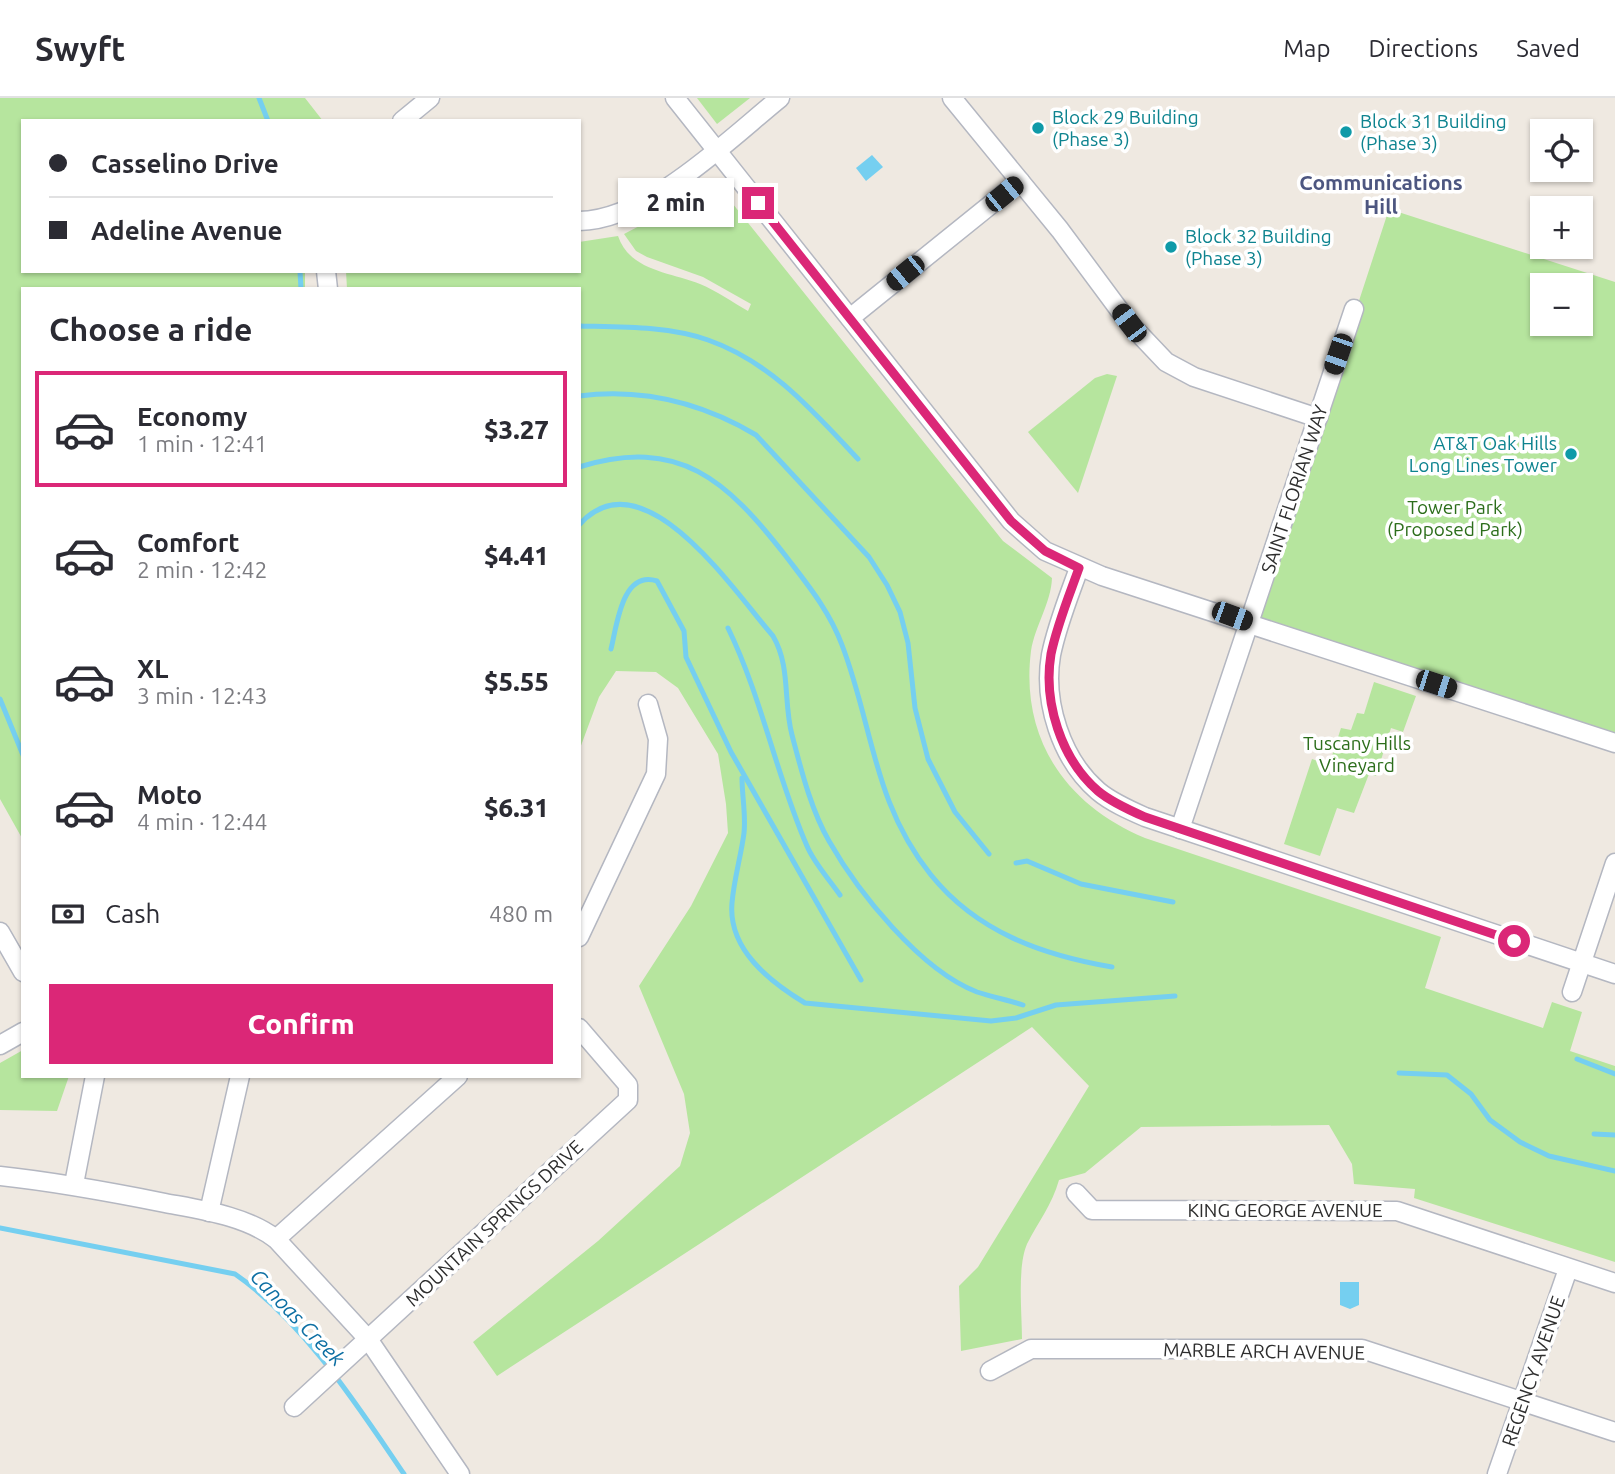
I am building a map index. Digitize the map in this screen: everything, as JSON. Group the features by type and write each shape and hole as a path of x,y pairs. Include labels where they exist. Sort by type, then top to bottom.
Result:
{"street":[{"path":"407,113 430,98"},
{"path":"674,98 1011,521 1045,551 1079,568 1615,743"},
{"path":"581,221 614,216 641,205 780,98"},
{"path":"952,98 1020,181 1129,323 1166,362 1194,377 1318,418"},
{"path":"850,318 1020,181"},
{"name":"SAINT FLORIAN WAY","path":"1181,829 1354,309"},
{"path":"1079,568 1051,655 1050,691 1056,725 1074,760 1099,792 1125,808 1181,829 1615,974"},
{"path":"581,933 656,774 658,739 648,704"},
{"path":"1572,992 1615,863"},
{"path":"0,932 21,969"},
{"name":"MOUNTAIN SPRINGS DRIVE","path":"294,1407 628,1100 628,1085 581,1030"},
{"path":"0,1045 21,1033"},
{"path":"74,1184 95,1078"},
{"path":"209,1212 240,1078"},
{"path":"276,1239 456,1078"},
{"path":"0,1177 74,1184 209,1212 262,1228 276,1239 368,1339 460,1474"},
{"name":"KING GEORGE AVENUE","path":"1076,1193 1092,1210 1397,1211 1615,1283"},
{"name":"REGENCY AVENUE","path":"1497,1474 1568,1269"},
{"name":"MARBLE ARCH AVENUE","path":"990,1371 1031,1349 1362,1349 1615,1432"}],"green space":[{"path":"0,98 305,98 321,119 21,119 21,273 305,273 305,287 21,287 21,836 0,799"},
{"path":"697,98 750,98 717,124"},
{"path":"712,178 1003,541 1052,578 1031,651 1033,713 1041,740 1054,765 1071,788 1092,807 1145,838 1441,937 1425,988 1543,1028 1552,1002 1582,1012 1570,1051 1615,1066 1615,1262 1414,1198 1415,1189 1354,1184 1352,1164 1329,1125 1141,1127 1085,1173 1059,1180 1024,1254 1021,1277 1022,1339 961,1351 959,1286 978,1267 1089,1086 1032,1027 497,1376 473,1342 598,1241 680,1166 690,1133 684,1094 639,986 691,906 728,833 726,804 718,754 678,688 656,672 616,671 599,697 581,746 581,287 347,287 346,273 581,273 581,242 618,236 624,248 641,263 706,287 748,311 751,304 703,277 636,251 624,234 670,210"},
{"name":"Tower Park (Proposed Park)","path":"1389,209 1530,255 1530,259 1544,259 1587,273 1530,273 1530,336 1593,336 1593,275 1615,282 1615,738 1255,619"},
{"path":"1107,374 1117,376 1078,493 1028,432 1095,378"},
{"name":"Tuscany Hills Vineyard","path":"1374,682 1416,696 1403,732 1391,728 1376,776 1369,774 1354,813 1337,808 1320,856 1284,844 1312,759 1329,765 1341,728 1351,730 1357,713 1364,714"},
{"path":"21,1051 21,1078 68,1078 57,1111 0,1110 0,1063"}],"water":[{"path":"872,155 883,167 866,181 856,168"},
{"path":"1340,1282 1359,1282 1359,1305 1350,1309 1340,1305"}],"waterway":[{"path":"259,98 267,119"},
{"path":"300,273 301,287"},
{"path":"581,326 677,332 731,349 752,361 790,390 858,459"},
{"path":"581,396 626,394 671,400 714,414 756,435 869,557 900,612 908,643 915,708 928,759 955,812 989,854"},
{"path":"581,467 614,459 646,457 673,462 698,472 721,486 743,506 785,555 831,620 852,675 886,792 912,848 931,875 969,912 1012,938 1061,956 1112,967"},
{"path":"581,524 604,507 631,506 658,517 686,537 712,563 773,636 779,648 785,672 789,722 807,789 829,841 856,883 892,927 934,966 977,992 1023,1005"},
{"path":"611,649 619,614 629,591 645,580 657,581 684,631 686,657 731,752 861,980"},
{"path":"728,628 750,682 786,792 807,846 840,895"},
{"path":"0,699 21,750"},
{"path":"742,778 744,833 732,903 737,935 744,949 765,974 805,1003 991,1021 1016,1018 1056,1005 1175,996"},
{"path":"1016,863 1027,861 1081,884 1173,902"},
{"path":"1577,1059 1615,1074"},
{"path":"1399,1073 1447,1075 1471,1094 1490,1120 1520,1142 1549,1156 1615,1171"},
{"path":"1594,1134 1615,1135"},
{"name":"Canoas Creek","path":"0,1228 235,1274 284,1316 328,1366 404,1474"}],"place":[{"name":"Block 29 Building (Phase 3)","path":"1038,128"},
{"name":"Block 31 Building (Phase 3)","path":"1346,132"},
{"name":"Block 32 Building (Phase 3)","path":"1171,247"},
{"name":"AT&T Oak Hills Long Lines Tower","path":"1571,454"}],"district":[{"name":"Communications Hill","path":"1381,194"}],"route":[{"path":"758,203 1011,521 1045,551 1079,568 1055,638 1049,671 1050,691 1056,725 1062,741 1085,778 1099,792 1145,817 1514,941"}]}
